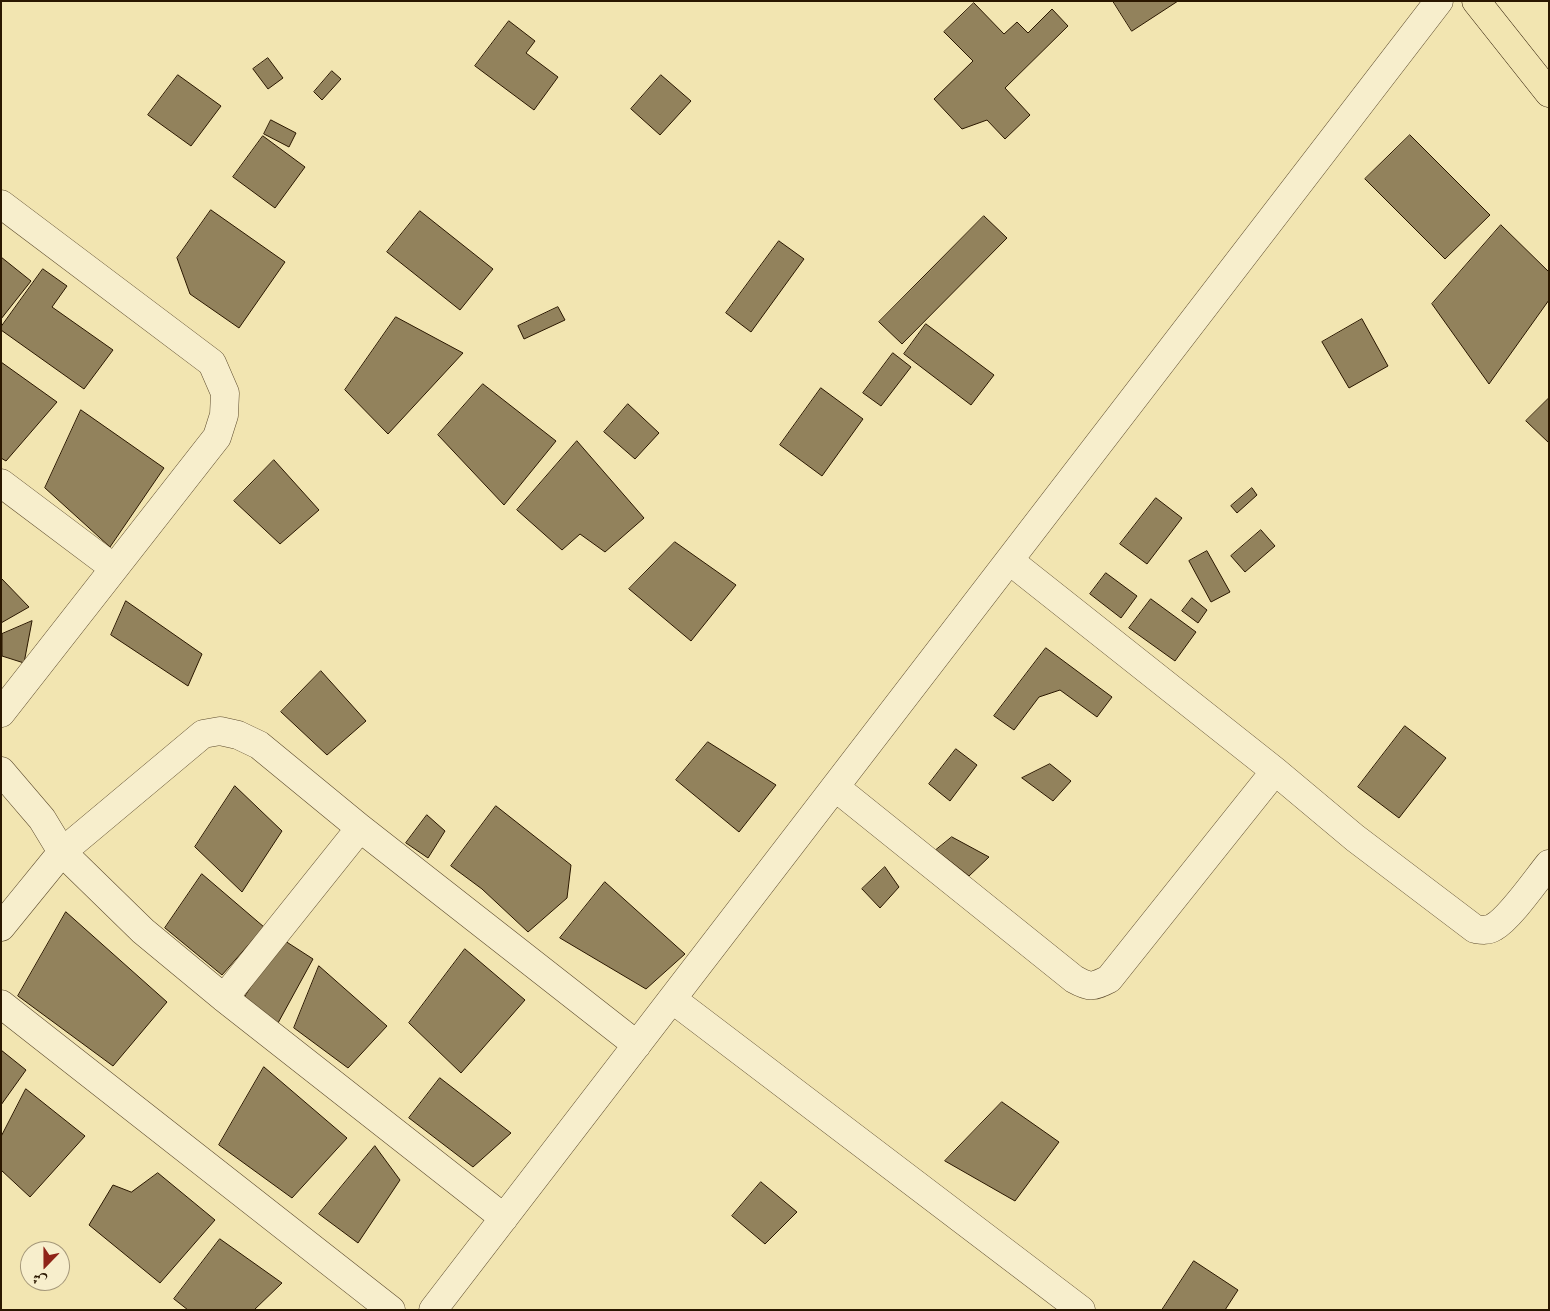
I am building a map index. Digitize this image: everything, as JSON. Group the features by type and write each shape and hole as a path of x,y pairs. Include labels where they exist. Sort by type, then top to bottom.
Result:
{"main road":[{"path":"1476,1 1549,93"}],"street":[{"path":"433,1310 1439,1"},
{"path":"1,204 212,363 225,393 224,415 217,436 1,712"},
{"path":"1,483 114,568"},
{"path":"1010,561 1275,771 1355,838 1476,929 1486,930 1495,927 1506,917 1549,864"},
{"path":"1,926 62,852 203,734 220,731 238,735 259,745 360,828 636,1045"},
{"path":"1,771 42,819 62,852 143,931 224,998 504,1218"},
{"path":"835,787 1066,973 1086,986 1097,986 1110,979 1275,771"},
{"path":"224,998 360,828"},
{"path":"672,999 1081,1310"},
{"path":"1,1004 391,1310"}],"building":[{"path":"1113,1 1178,1 1132,31"},
{"path":"974,3 1004,34 1017,22 1028,33 1052,9 1068,26 1005,88 1030,115 1005,139 987,120 962,129 934,99 973,61 944,32"},
{"path":"509,21 535,41 526,53 558,77 534,110 475,66"},
{"path":"268,58 283,78 268,89 253,69"},
{"path":"332,71 341,79 322,100 314,92"},
{"path":"178,75 221,106 191,146 148,115"},
{"path":"661,75 691,101 660,135 631,109"},
{"path":"271,120 296,133 289,147 264,134"},
{"path":"1410,135 1490,215 1445,259 1365,179"},
{"path":"263,136 305,167 275,208 233,177"},
{"path":"211,210 285,262 239,328 190,294 177,258"},
{"path":"420,211 493,269 460,310 387,252"},
{"path":"984,216 1007,238 902,344 879,322"},
{"path":"1501,225 1549,272 1549,300 1489,384 1432,304"},
{"path":"779,241 804,259 751,332 726,313"},
{"path":"1,257 31,281 1,319"},
{"path":"43,269 67,286 52,307 113,350 84,389 1,330 1,327"},
{"path":"558,307 565,320 524,339 518,326"},
{"path":"396,317 463,353 388,434 345,390"},
{"path":"1362,319 1388,366 1349,388 1322,342"},
{"path":"926,324 994,375 971,405 904,354"},
{"path":"893,353 911,367 881,406 863,393"},
{"path":"1,362 57,402 6,461 1,458"},
{"path":"483,384 556,441 504,505 438,435"},
{"path":"821,388 863,419 822,476 780,445"},
{"path":"1549,398 1549,443 1526,421"},
{"path":"628,404 659,433 635,459 604,432"},
{"path":"81,410 164,468 110,547 45,488"},
{"path":"577,441 644,518 605,552 580,534 562,550 517,510"},
{"path":"274,460 319,510 280,544 234,501"},
{"path":"1252,488 1257,495 1237,513 1231,506"},
{"path":"1156,498 1182,518 1147,564 1120,544"},
{"path":"1261,530 1275,546 1245,572 1231,556"},
{"path":"675,542 736,585 691,641 629,589"},
{"path":"1207,551 1230,592 1211,602 1189,561"},
{"path":"1106,573 1137,596 1121,618 1090,594"},
{"path":"1,578 29,607 1,623"},
{"path":"1192,598 1207,610 1198,623 1182,611"},
{"path":"1151,599 1196,632 1175,661 1129,628"},
{"path":"126,601 202,654 188,686 111,635"},
{"path":"32,621 24,663 2,656 2,634"},
{"path":"1046,648 1112,697 1097,717 1060,690 1039,697 1014,730 994,716"},
{"path":"321,671 366,721 327,755 281,712"},
{"path":"1405,726 1446,758 1399,818 1358,787"},
{"path":"708,742 776,785 739,832 676,780"},
{"path":"956,749 977,765 950,801 929,784"},
{"path":"1050,764 1071,781 1053,801 1022,778"},
{"path":"235,786 282,831 242,892 195,847"},
{"path":"496,806 571,865 567,898 528,932 482,889 451,866"},
{"path":"427,815 445,831 428,858 406,843"},
{"path":"952,837 989,857 969,876 936,850"},
{"path":"885,867 899,887 880,908 862,889"},
{"path":"202,874 264,927 222,975 165,928"},
{"path":"605,882 685,954 646,989 560,938"},
{"path":"66,912 167,1002 113,1066 18,996"},
{"path":"282,939 313,959 278,1023 243,1000"},
{"path":"465,949 525,1000 461,1073 409,1023"},
{"path":"319,966 387,1026 348,1068 294,1028"},
{"path":"1,1050 26,1070 1,1105"},
{"path":"264,1067 347,1138 292,1198 219,1145"},
{"path":"440,1078 511,1133 473,1167 409,1118"},
{"path":"26,1089 85,1136 30,1197 1,1170 1,1137"},
{"path":"1002,1102 1059,1142 1015,1201 945,1161"},
{"path":"375,1146 400,1180 358,1243 319,1214"},
{"path":"158,1173 215,1220 160,1283 89,1225 113,1185 131,1192"},
{"path":"761,1182 797,1212 765,1244 732,1216"},
{"path":"220,1239 282,1283 254,1310 188,1310 174,1299"},
{"path":"1194,1261 1238,1290 1225,1310 1162,1310"}]}
